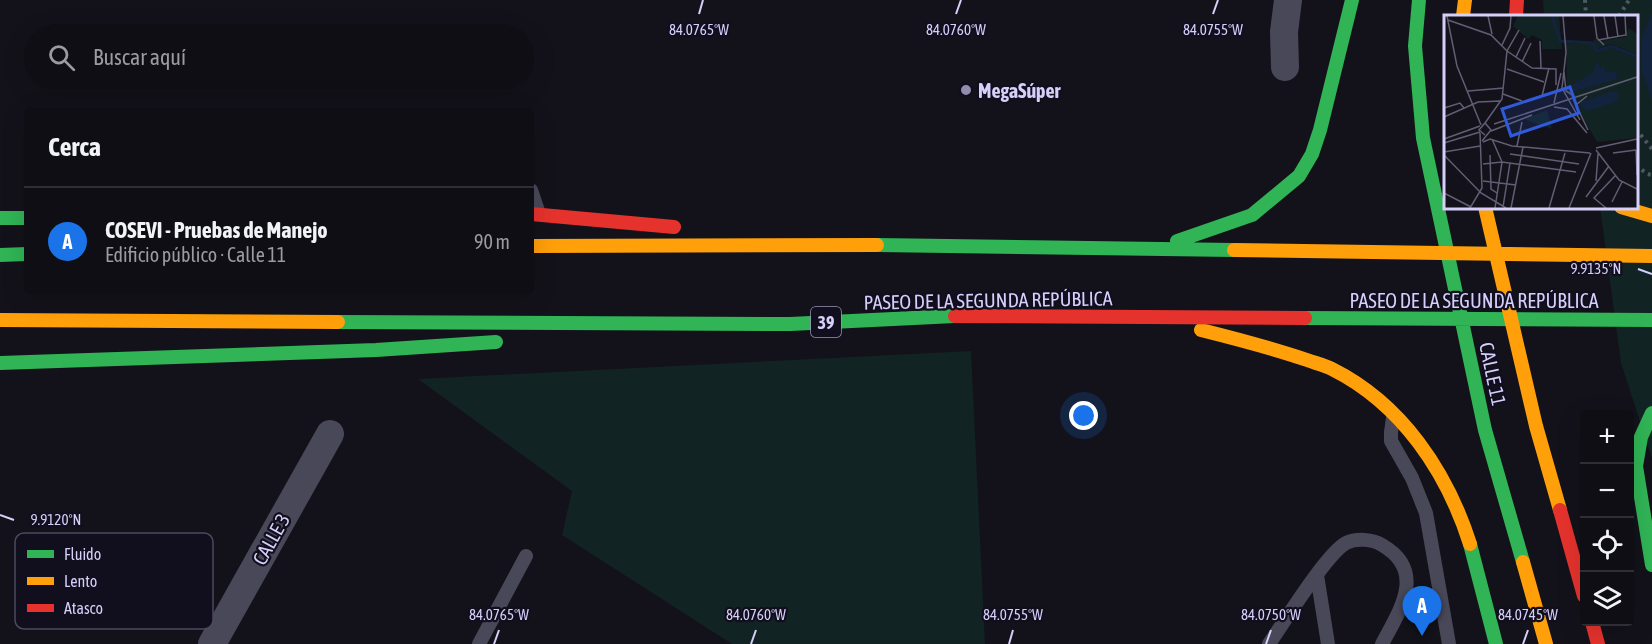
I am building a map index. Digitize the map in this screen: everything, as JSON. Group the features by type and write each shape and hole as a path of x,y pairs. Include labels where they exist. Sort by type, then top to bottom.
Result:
{"main road":[{"path":"1156,249 1252,215 1299,176 1320,130 1352,0"},
{"name":"CALLE 11","path":"1419,0 1415,46 1423,138 1485,430 1546,644"},
{"path":"1463,15 1465,0"},
{"path":"1516,15 1517,0"},
{"name":"CALLE 11","path":"1485,208 1536,426 1580,582"},
{"path":"1624,208 1652,216"},
{"path":"535,214 683,227"},
{"path":"0,218 24,218"},
{"path":"728,232 876,245"},
{"path":"534,246 876,245 1652,256"},
{"path":"0,255 24,254"},
{"name":"PASEO DE LA SEGUNDA REPÚBLICA","path":"0,320 790,324 960,316 1652,320"},
{"path":"1156,318 1288,353 1335,370 1371,395 1406,426 1433,462 1450,493 1467,540 1496,644"},
{"path":"577,337 790,324"},
{"path":"0,363 376,350 506,341"},
{"path":"1652,413 1641,437 1636,466 1652,565"},
{"path":"1593,626 1598,644"}],"street":[{"path":"1285,67 1284,32 1288,0"},
{"name":"CALLE 3","path":"212,644 330,434"}],"lane":[{"path":"1394,416 1390,432 1392,441 1412,478 1426,513 1449,644"},
{"path":"1269,644 1332,553 1348,542 1365,540 1380,543 1395,554 1405,569 1407,586 1403,603 1382,644"},
{"path":"479,644 526,556"},
{"path":"1317,575 1328,644"}],"path":[{"path":"1585,0 1586,15"},
{"path":"1620,15 1629,0"},
{"path":"1637,131 1652,149"},
{"path":"1637,166 1652,175"}],"shaded area":[{"path":"1543,0 1652,0 1652,458 1621,363 1600,208 1637,208 1637,15 1544,15"},
{"path":"971,351 985,644 732,644 562,535 572,491 418,379"}],"water":[{"path":"1652,13 1652,101 1642,71 1642,37"}],"traffic: fast":[{"path":"1177,241 1252,215 1299,176 1312,154 1320,130 1352,0"},
{"path":"1419,0 1415,46 1423,138 1485,430 1523,562"},
{"path":"0,218 24,218"},
{"path":"877,245 1234,250"},
{"path":"0,255 24,254"},
{"path":"338,322 790,324 955,316"},
{"path":"1305,318 1652,320"},
{"path":"0,363 376,350 496,342"},
{"path":"1652,413 1641,437 1636,466 1652,565"},
{"path":"1470,544 1496,644"}],"traffic: slow":[{"path":"1463,15 1465,0"},
{"path":"1485,208 1536,426 1560,510"},
{"path":"1624,208 1652,216"},
{"path":"534,246 877,245"},
{"path":"1234,250 1652,256"},
{"path":"0,320 338,322"},
{"path":"1201,330 1326,366 1380,401 1419,443 1435,466 1449,491 1470,544"},
{"path":"1523,562 1546,644"}],"traffic: jam":[{"path":"1516,15 1517,0"},
{"path":"534,214 674,227"},
{"path":"955,316 1305,318"},
{"path":"1560,510 1580,582"},
{"path":"1593,626 1598,644"}],"place":[{"name":"MegaSúper","path":"966,90"},
{"name":"COSEVI - Pruebas de Manejo","path":"1422,636"}]}
